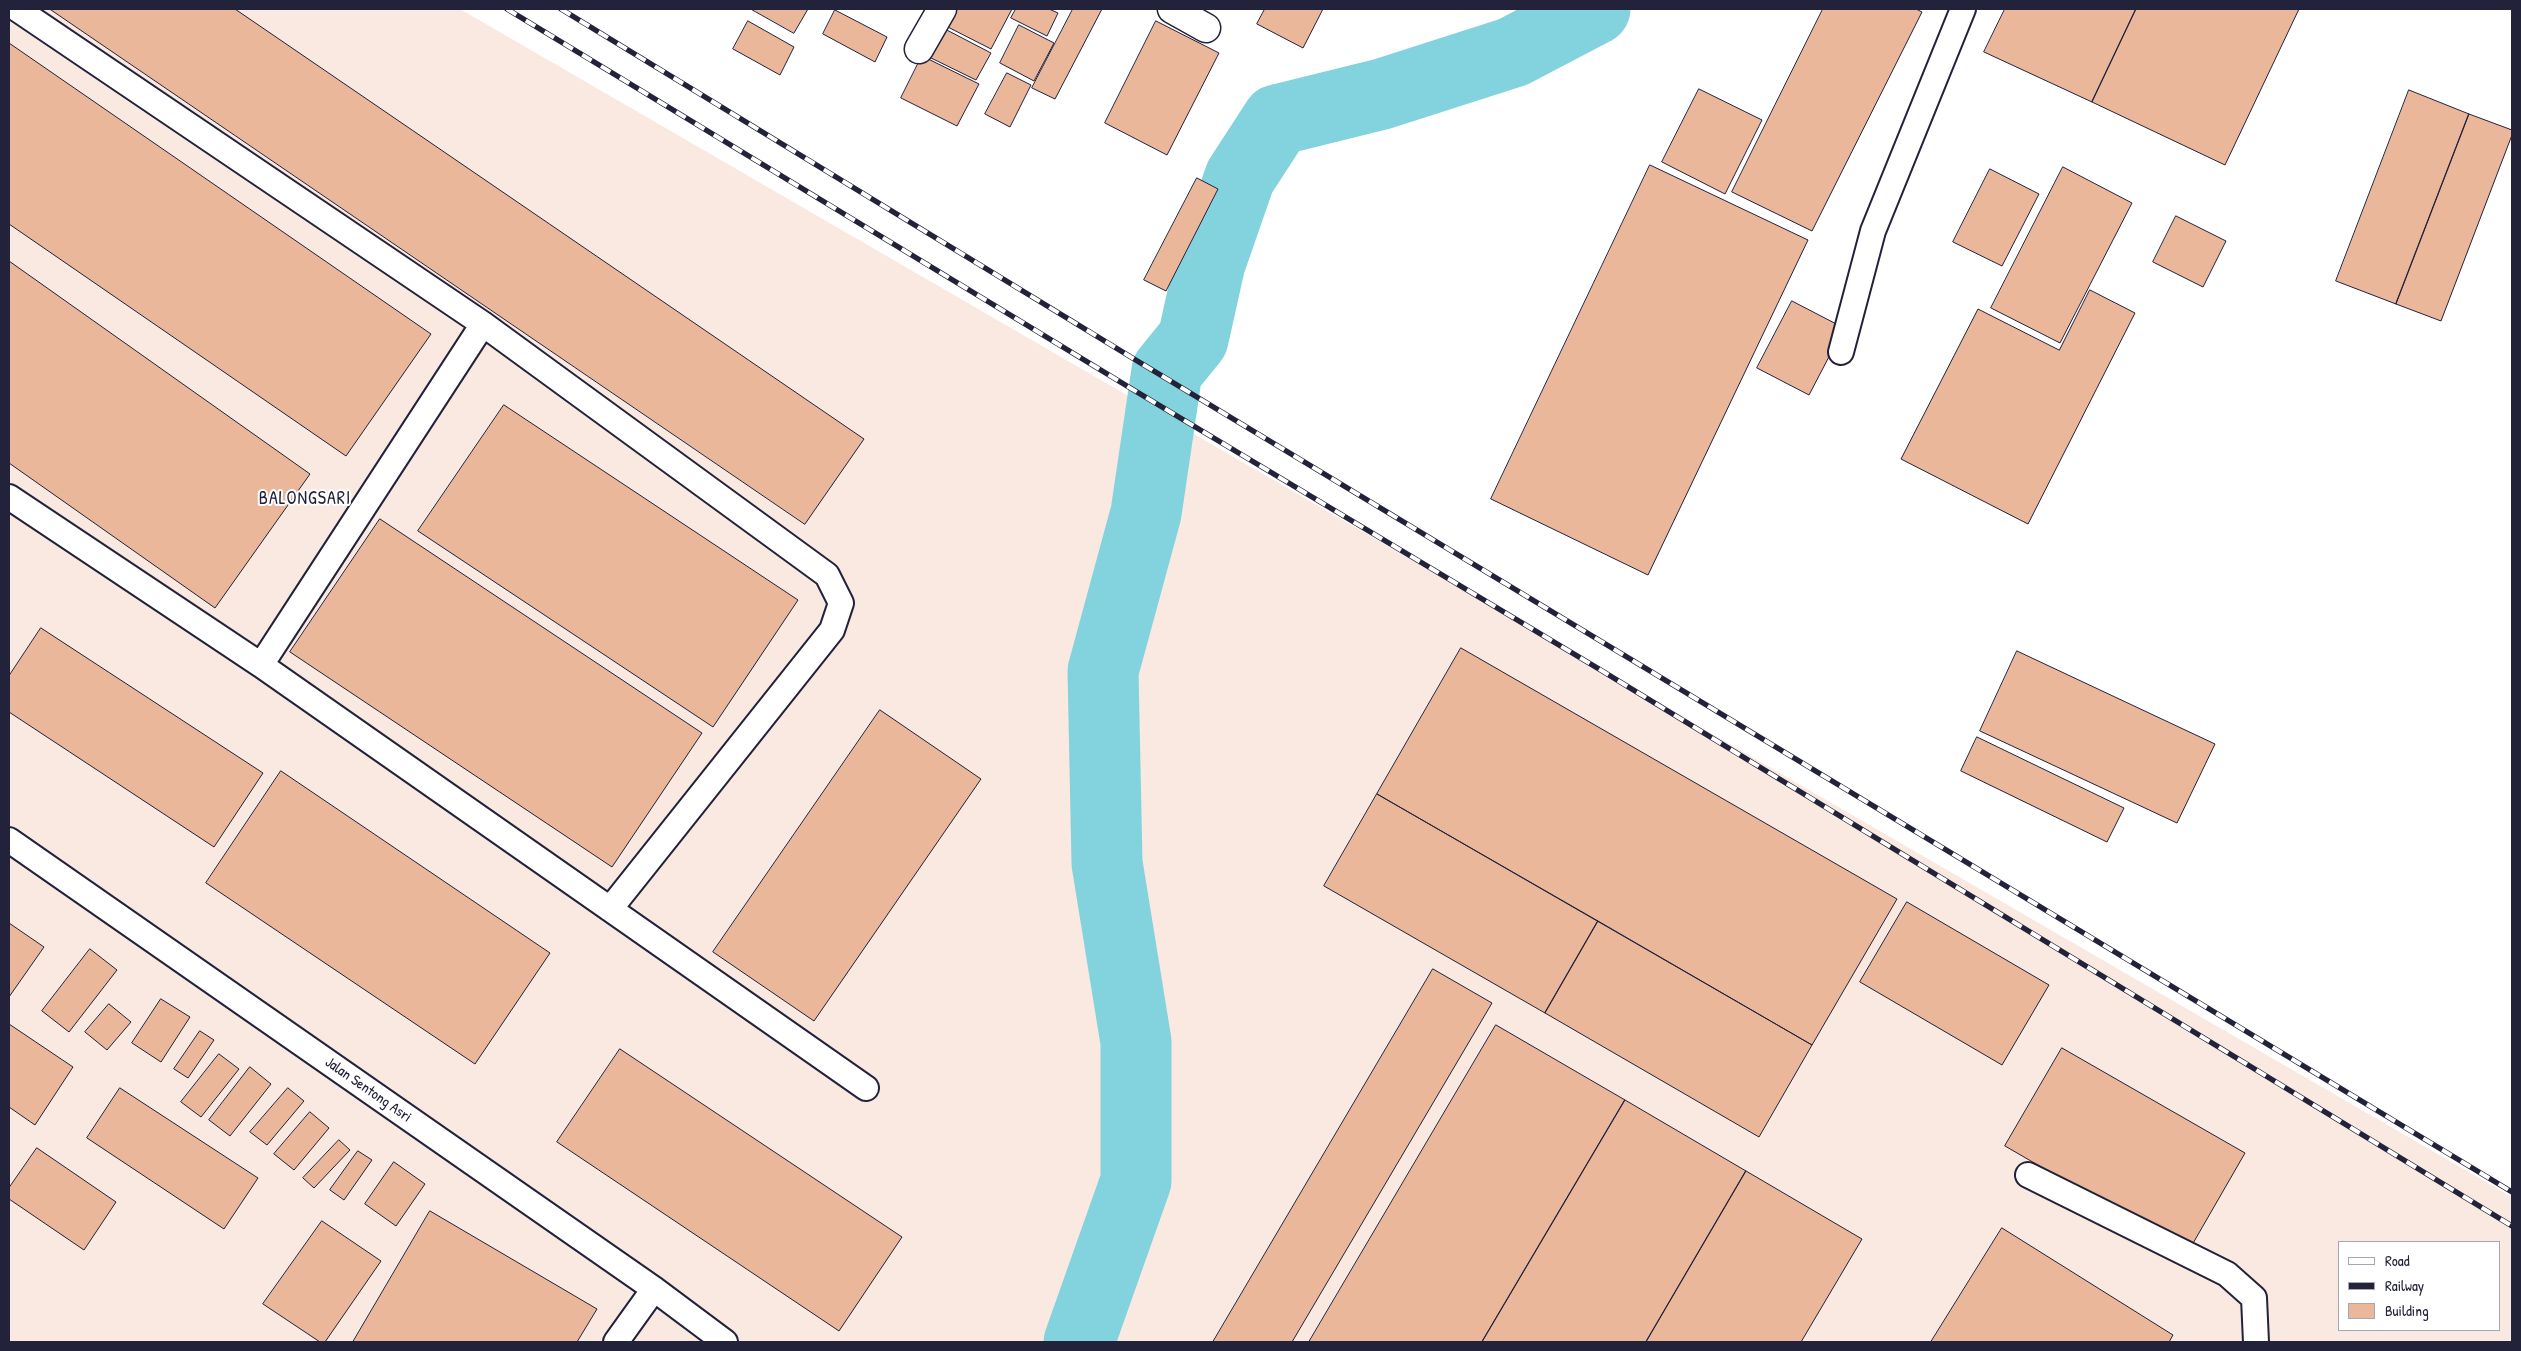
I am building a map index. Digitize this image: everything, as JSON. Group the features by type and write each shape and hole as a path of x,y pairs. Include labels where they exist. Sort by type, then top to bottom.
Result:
{"street":[{"path":"919,49 942,9"},
{"path":"1172,9 1206,28"}],"lane":[{"path":"17,9 483,324 827,575 841,603 832,630 610,909"},
{"path":"1841,352 1873,231 1963,9"},
{"path":"261,665 483,324"},
{"path":"9,497 261,665 866,1088"},
{"name":"Jalan Sentong Asri","path":"9,840 654,1289 725,1342"},
{"path":"2028,1175 2227,1274 2254,1298 2256,1342"},
{"path":"616,1342 654,1289"}],"shaded area":[{"path":"9,9 460,9 2512,1197 2512,1342 9,1342"}],"building":[{"path":"50,9 235,9 864,439 805,524"},
{"path":"751,9 808,9 794,33"},
{"path":"947,9 1012,9 991,49 940,23"},
{"path":"1016,9 1049,9 1058,13 1047,36 1011,18"},
{"path":"1073,9 1102,9 1055,99 1032,88"},
{"path":"1265,9 1323,9 1303,48 1257,24"},
{"path":"1823,9 1916,9 1922,12 1812,231 1732,192"},
{"path":"2005,9 2136,9 2092,102 1984,52"},
{"path":"2136,9 2299,9 2225,165 2092,102"},
{"path":"835,10 887,37 875,62 823,34"},
{"path":"748,21 794,47 780,75 733,49"},
{"path":"1156,21 1219,53 1167,155 1105,123"},
{"path":"1019,25 1054,43 1034,81 1000,63"},
{"path":"943,28 991,53 976,80 929,57"},
{"path":"9,43 431,334 346,456 9,224"},
{"path":"922,56 979,84 957,126 901,98"},
{"path":"1007,73 1031,85 1010,127 985,114"},
{"path":"1699,89 1762,120 1725,194 1662,162"},
{"path":"2409,90 2469,114 2396,304 2336,281"},
{"path":"2469,114 2512,130 2512,135 2441,321 2396,304"},
{"path":"1650,165 1808,240 1648,575 1491,499"},
{"path":"2063,167 2132,203 2060,343 1991,308"},
{"path":"1990,169 2039,194 2002,266 1953,242"},
{"path":"1197,178 1218,189 1166,291 1144,280"},
{"path":"2176,216 2226,241 2203,287 2153,262"},
{"path":"9,261 310,474 215,608 9,463"},
{"path":"2090,290 2135,313 2028,524 1901,459 1978,309 2059,350"},
{"path":"1792,301 1844,328 1809,395 1757,368"},
{"path":"504,405 798,600 713,727 418,531"},
{"path":"380,519 702,733 612,867 290,652"},
{"path":"41,628 263,773 214,847 9,712 9,676"},
{"path":"1461,648 1897,899 1812,1045 1377,794"},
{"path":"2017,651 2215,744 2177,823 1980,731"},
{"path":"880,710 981,779 814,1021 713,952"},
{"path":"1977,737 2124,808 2107,842 1961,771"},
{"path":"281,771 550,953 475,1064 206,883"},
{"path":"1377,794 1598,921 1545,1013 1324,886"},
{"path":"1907,902 2049,985 2002,1065 1860,982"},
{"path":"1598,921 1812,1045 1759,1137 1545,1013"},
{"path":"9,923 44,947 9,997"},
{"path":"90,949 117,970 69,1032 42,1011"},
{"path":"1433,969 1492,1003 1292,1342 1213,1342"},
{"path":"161,999 190,1017 161,1062 132,1043"},
{"path":"109,1004 131,1022 107,1050 85,1032"},
{"path":"9,1024 73,1067 35,1125 9,1107"},
{"path":"1496,1025 1625,1100 1482,1342 1309,1342"},
{"path":"200,1031 214,1040 188,1078 174,1069"},
{"path":"2062,1048 2245,1153 2188,1252 2005,1146"},
{"path":"620,1049 902,1237 839,1331 557,1142"},
{"path":"219,1054 239,1069 201,1117 181,1102"},
{"path":"250,1067 271,1084 230,1136 209,1120"},
{"path":"120,1088 258,1178 224,1229 87,1138"},
{"path":"288,1088 304,1101 267,1145 250,1132"},
{"path":"1625,1100 1746,1171 1646,1342 1482,1342"},
{"path":"310,1112 329,1128 294,1170 274,1154"},
{"path":"339,1140 350,1150 314,1188 303,1178"},
{"path":"37,1148 116,1202 84,1250 9,1199 9,1188"},
{"path":"358,1151 372,1160 344,1200 330,1190"},
{"path":"394,1162 425,1184 396,1226 365,1204"},
{"path":"1746,1171 1862,1239 1801,1342 1646,1342"},
{"path":"430,1211 597,1309 577,1342 353,1342"},
{"path":"322,1221 381,1261 325,1342 320,1342 263,1304"},
{"path":"2002,1228 2173,1335 2169,1342 1931,1342"}],"waterway":[{"path":"1079,1342 1136,1181 1136,1042 1107,863 1103,671 1146,513 1167,371 1193,339 1210,263 1240,177 1277,120 1382,94 1513,52 1595,9"}],"railway":[{"path":"507,9 1127,386 1599,669 2512,1226"},
{"path":"561,9 1139,362 2512,1192"}],"district":[{"name":"BALONGSARI","path":"305,499"}]}
